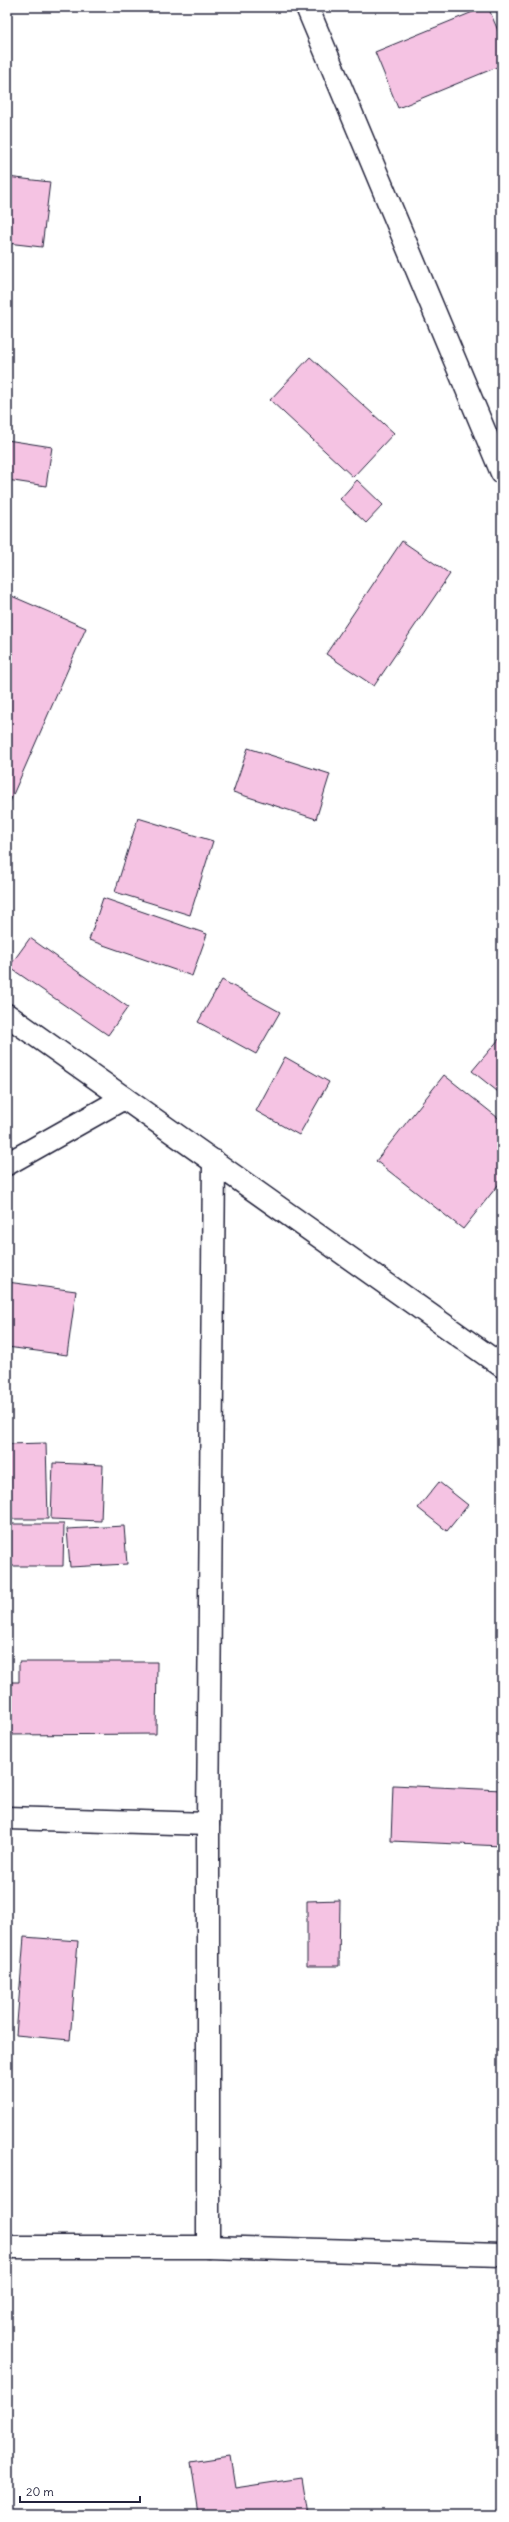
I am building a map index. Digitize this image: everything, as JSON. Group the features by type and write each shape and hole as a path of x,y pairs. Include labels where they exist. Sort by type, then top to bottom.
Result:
{"street":[{"path":"307,7 502,473"},
{"path":"7,1015 502,1366"},
{"path":"7,1164 124,1098"},
{"path":"208,2247 208,1824 214,1161"},
{"path":"7,1818 208,1824"},
{"path":"7,2246 208,2247 502,2255"}],"building":[{"path":"488,7 502,40 502,65 398,108 375,52"},
{"path":"7,177 50,182 42,247 7,243"},
{"path":"310,357 394,433 353,477 270,400"},
{"path":"7,440 52,447 46,486 7,480"},
{"path":"357,480 383,505 366,523 340,499"},
{"path":"402,541 450,574 374,686 326,654"},
{"path":"7,594 86,628 8,806 7,805"},
{"path":"248,748 330,774 316,819 233,792"},
{"path":"138,818 213,841 190,915 115,892"},
{"path":"103,898 207,934 192,976 89,940"},
{"path":"30,938 128,1007 108,1035 9,967"},
{"path":"222,980 280,1012 256,1054 198,1022"},
{"path":"500,1038 502,1039 502,1095 472,1071"},
{"path":"285,1057 329,1082 299,1135 256,1111"},
{"path":"444,1075 502,1121 502,1180 463,1229 376,1161"},
{"path":"7,1282 76,1291 67,1355 7,1347"},
{"path":"46,1443 48,1519 7,1519 7,1444"},
{"path":"53,1463 103,1465 101,1521 51,1519"},
{"path":"439,1482 468,1505 447,1531 418,1508"},
{"path":"7,1524 64,1524 63,1566 7,1566"},
{"path":"124,1526 127,1564 70,1567 67,1529"},
{"path":"19,1662 157,1662 156,1734 7,1735 7,1682 19,1682"},
{"path":"393,1785 502,1790 502,1846 391,1841"},
{"path":"340,1900 339,1966 307,1966 307,1901"},
{"path":"24,1937 78,1941 70,2040 16,2035"},
{"path":"230,2456 235,2488 302,2478 308,2515 199,2515 191,2462"}]}
